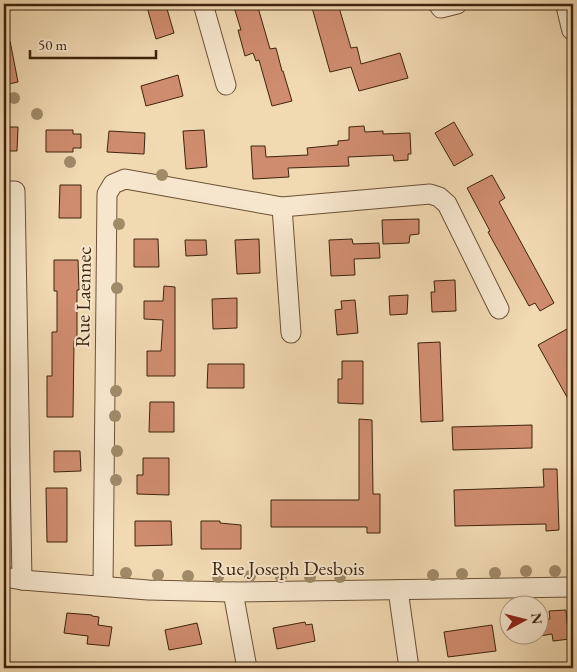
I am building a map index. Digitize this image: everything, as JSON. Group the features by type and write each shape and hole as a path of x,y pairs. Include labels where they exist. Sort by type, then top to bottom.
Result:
{"street":[{"path":"203,4 226,85"},
{"path":"438,4 441,8 457,4"},
{"path":"567,4 573,29"},
{"name":"Rue Laennec","path":"103,586 107,194 113,184 125,179 282,207 430,194 439,197 447,204 499,309"},
{"path":"4,191 15,191 13,578"},
{"path":"282,207 291,333"},
{"name":"Rue Joseph Desbois","path":"13,578 148,590 233,592 573,587"},
{"path":"398,590 409,668"},
{"path":"233,592 247,668"}],"building":[{"path":"164,4 167,9 174,33 156,39 147,7"},
{"path":"233,4 257,4 270,49 276,48 292,101 272,106 259,60 256,61 253,53 245,56 238,30 241,30"},
{"path":"311,4 338,4 351,48 357,47 361,64 400,53 408,78 359,91 351,67 330,72"},
{"path":"4,41 10,41 18,82 4,85"},
{"path":"178,75 183,96 146,106 141,86"},
{"path":"454,122 473,155 454,166 435,133"},
{"path":"364,126 365,132 383,131 383,134 410,133 411,154 408,154 408,160 394,161 393,155 348,157 349,166 288,168 289,177 253,179 251,146 265,146 266,157 308,155 307,148 338,145 338,141 349,140 349,127"},
{"path":"4,127 18,127 17,151 4,151"},
{"path":"46,130 73,130 73,134 81,134 81,148 73,148 73,152 46,152"},
{"path":"204,130 207,167 186,169 183,131"},
{"path":"109,131 145,133 144,154 107,152"},
{"path":"492,175 505,198 499,202 554,303 540,311 535,303 529,306 488,232 490,231 467,188"},
{"path":"60,185 81,185 81,218 59,218"},
{"path":"419,219 419,234 410,235 409,243 383,244 382,220"},
{"path":"134,239 158,239 159,267 134,267"},
{"path":"259,239 260,273 237,274 235,240"},
{"path":"352,239 353,244 379,243 380,258 354,259 355,275 331,276 329,240"},
{"path":"185,240 206,240 207,255 186,256"},
{"path":"54,260 78,260 79,290 77,290 77,341 74,341 73,417 47,417 47,376 52,376 52,332 57,332 57,291 54,291"},
{"path":"455,280 456,311 432,312 431,292 435,292 434,281"},
{"path":"164,286 175,287 175,376 147,376 147,351 161,351 163,320 144,319 144,301 163,301"},
{"path":"408,295 407,314 390,315 389,296"},
{"path":"237,298 237,328 213,329 212,299"},
{"path":"355,300 358,333 337,335 335,310 342,309 341,301"},
{"path":"567,329 573,340 573,408 538,345"},
{"path":"440,342 443,421 421,422 418,343"},
{"path":"342,361 363,361 363,404 338,403 338,379 342,379"},
{"path":"208,364 244,364 244,388 207,388"},
{"path":"150,402 174,402 174,432 149,432"},
{"path":"359,419 372,420 373,494 380,494 380,533 367,533 367,527 271,527 271,500 359,500"},
{"path":"532,425 532,448 453,450 452,427"},
{"path":"54,451 80,451 81,471 54,472"},
{"path":"143,458 169,458 169,495 137,494 137,475 143,475"},
{"path":"543,469 557,469 559,530 546,531 546,524 455,526 454,490 544,487"},
{"path":"46,488 67,488 67,542 47,542"},
{"path":"135,521 171,521 172,545 135,546"},
{"path":"201,521 220,521 220,523 241,525 241,549 201,549"},
{"path":"566,610 570,639 553,641 552,634 550,634 550,611"},
{"path":"67,613 99,617 98,625 112,627 109,646 87,644 88,636 64,633"},
{"path":"305,622 306,625 312,624 315,641 277,649 273,628"},
{"path":"197,623 202,644 169,650 165,630"},
{"path":"492,625 496,651 448,657 444,632"}]}
